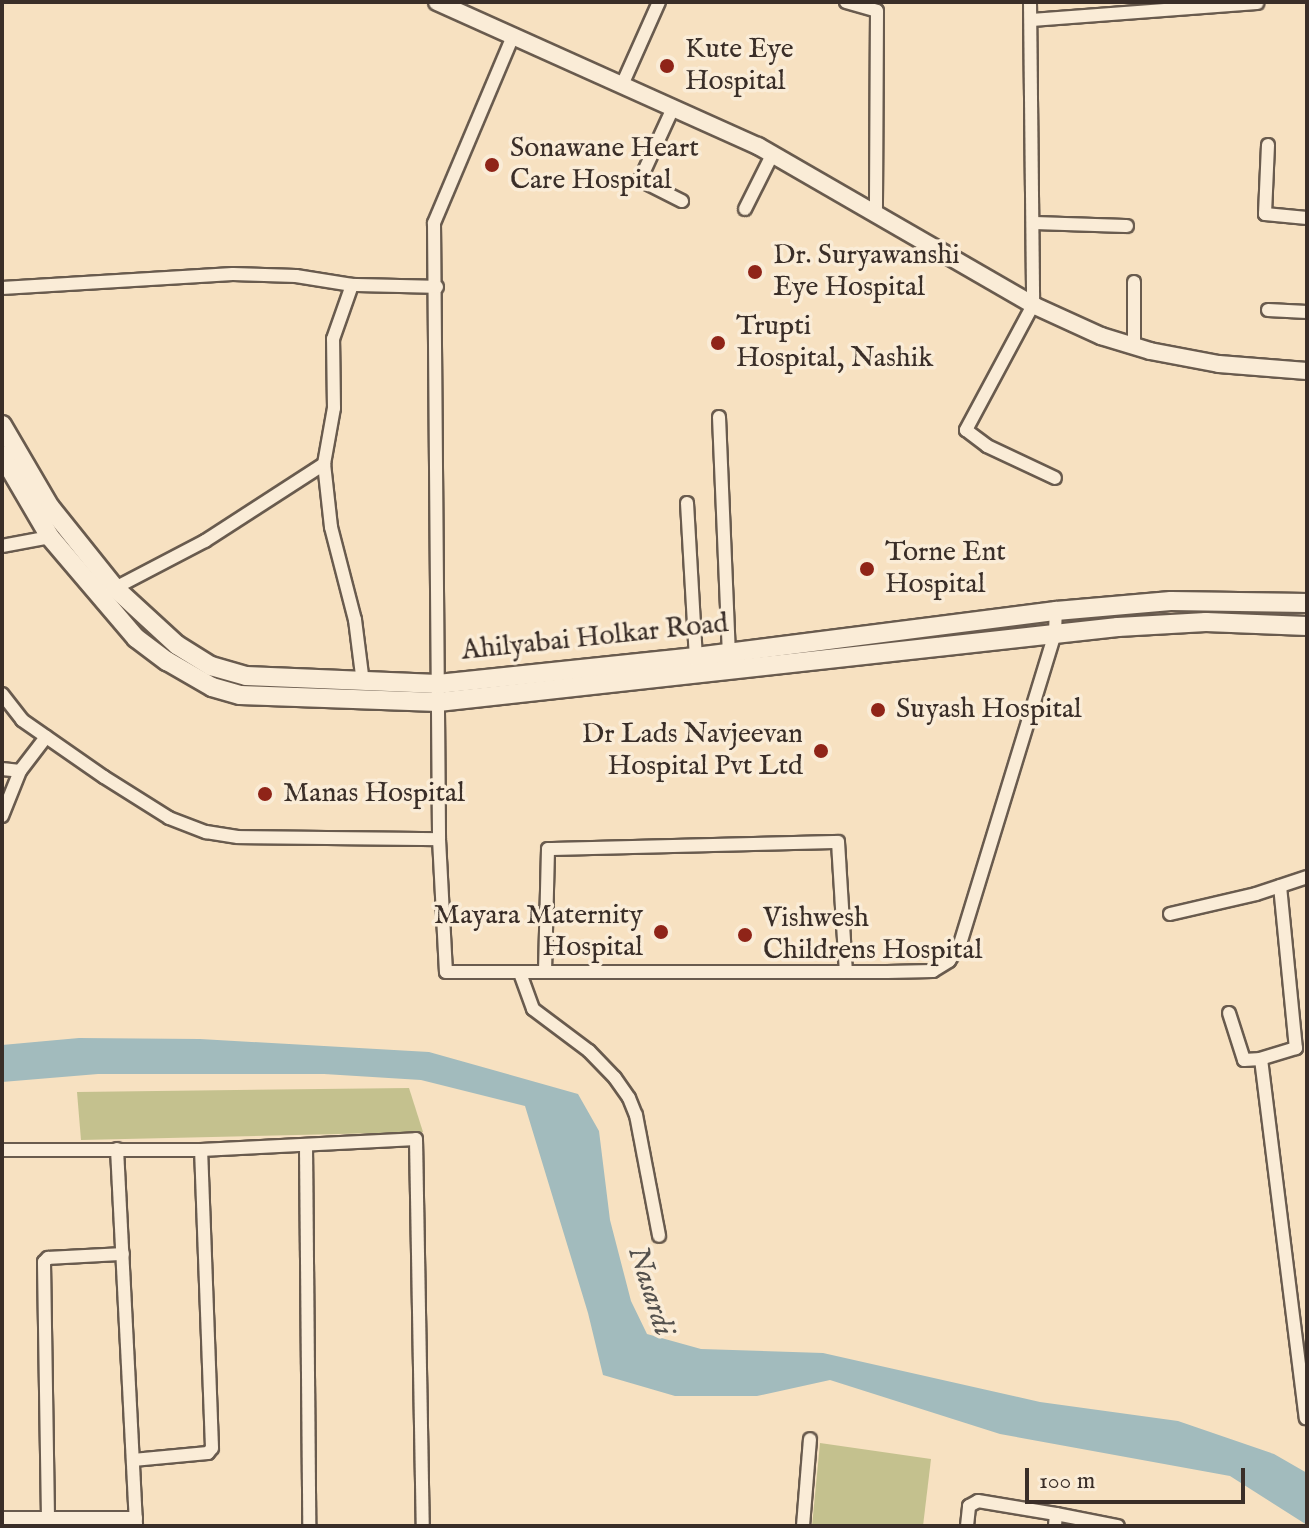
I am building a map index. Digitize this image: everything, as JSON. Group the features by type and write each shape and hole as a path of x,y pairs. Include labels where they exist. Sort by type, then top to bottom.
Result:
{"main road":[{"name":"Ahilyabai Holkar Road","path":"2,425 50,507 115,588 177,645 211,666 246,676 363,683 438,693 1056,611 1171,601 1307,603"},
{"name":"Ahilyabai Holkar Road","path":"2,455 50,537 136,638 167,661 212,687 268,699 438,693 1206,622 1307,626"}],"street":[{"path":"622,85 659,2"},
{"path":"846,2 877,11 876,214"},
{"path":"1030,2 1033,305 966,430 987,446 1055,478"},
{"path":"1031,20 1257,3"},
{"path":"447,4 772,155 1033,305 1101,336 1219,364 1307,371"},
{"path":"513,36 434,223 437,287 439,839 446,972 933,971 949,961 960,944 1055,634 1056,611"},
{"path":"673,108 640,180 682,201"},
{"path":"1268,145 1265,214 1307,218"},
{"path":"745,209 772,155"},
{"path":"1033,223 1127,226"},
{"path":"2,288 233,274 296,276 352,285 437,287"},
{"path":"1134,282 1134,346"},
{"path":"352,285 333,339 334,408 324,464 331,527 355,620 363,683"},
{"path":"1268,310 1307,312"},
{"path":"719,417 729,652"},
{"path":"115,588 205,541 324,464"},
{"path":"687,503 696,657"},
{"path":"2,546 50,537"},
{"path":"2,694 22,720 46,737 169,818 206,832 238,837 439,839"},
{"path":"2,816 20,771 46,737"},
{"path":"2,769 20,771"},
{"path":"545,972 548,849 838,842 846,972"},
{"path":"1170,914 1307,877"},
{"path":"1229,1013 1244,1060 1261,1059 1301,1047 1280,886"},
{"path":"520,973 533,1009 589,1051 629,1098 636,1115 659,1236"},
{"path":"1261,1059 1306,1418"},
{"path":"2,1150 201,1150 416,1139 423,1526"},
{"path":"306,1146 309,1526"},
{"path":"2,1518 136,1522 117,1149"},
{"path":"133,1460 208,1453 212,1448 201,1150"},
{"path":"48,1518 44,1262 48,1258 123,1254"},
{"path":"803,1526 810,1439"},
{"path":"967,1526 969,1506 978,1501 1056,1520 1118,1526"}],"shaded area":[{"path":"409,1088 423,1132 81,1140 77,1092"},
{"path":"820,1443 931,1459 923,1526 812,1526"}],"water":[{"path":"79,1038 200,1039 429,1052 578,1094 599,1131 610,1220 631,1301 647,1334 701,1349 823,1353 1040,1402 1178,1421 1274,1454 1307,1473 1307,1525 1230,1476 1000,1434 830,1380 757,1396 675,1396 603,1375 588,1313 525,1106 421,1080 324,1074 98,1074 2,1082 2,1045"}],"place":[{"name":"Kute Eye Hospital","path":"667,66"},
{"name":"Sonawane Heart Care Hospital","path":"492,165"},
{"name":"Dr. Suryawanshi Eye Hospital","path":"755,272"},
{"name":"Trupti Hospital, Nashik","path":"718,343"},
{"name":"Torne Ent Hospital","path":"867,569"},
{"name":"Suyash Hospital","path":"878,710"},
{"name":"Dr Lads Navjeevan Hospital Pvt Ltd","path":"821,751"},
{"name":"Manas Hospital","path":"265,794"},
{"name":"Mayara Maternity Hospital","path":"661,932"},
{"name":"Vishwesh Childrens Hospital","path":"745,935"}],"water label":[{"name":"Nasardi","path":"650,1291"}]}
